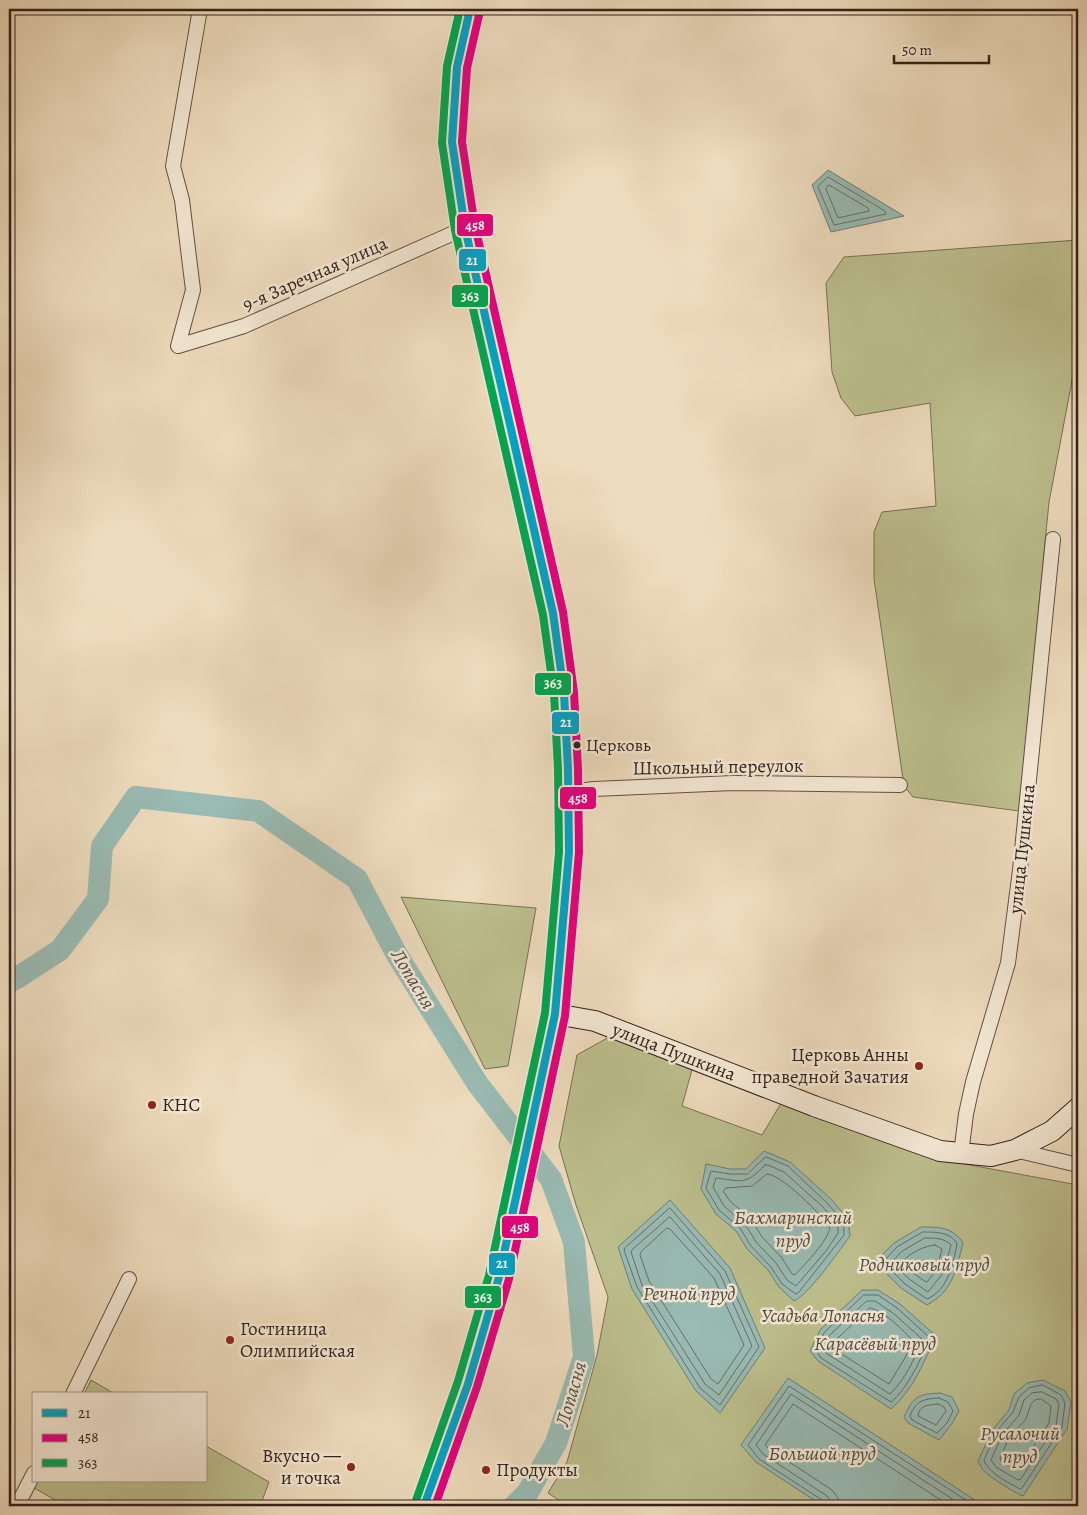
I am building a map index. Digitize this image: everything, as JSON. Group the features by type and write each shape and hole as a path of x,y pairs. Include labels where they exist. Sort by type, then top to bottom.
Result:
{"main road":[{"path":"424,1506 468,1384 499,1276 555,1014 569,852 564,693 552,613 465,228 452,142 457,66 470,9"},
{"name":"улица Пушкина","path":"555,1014 595,1021 823,1110 940,1151 991,1156 1015,1150 1052,1132 1078,1108"}],"street":[{"name":"9-я Заречная улица","path":"200,9 173,166 182,200 193,290 178,346 244,326 391,260 438,242 465,228"},
{"name":"улица Пушкина","path":"961,1154 966,1114 973,1082 1008,963 1026,814 1053,539"},
{"name":"Школьный переулок","path":"568,792 594,789 733,783 900,785"},
{"path":"1015,1150 1078,1165"},
{"path":"74,1392 129,1279"},
{"path":"17,1506 32,1477"}],"green space":[{"path":"1078,240 1078,349 1049,502 1019,811 913,797 904,786 874,579 874,532 882,512 936,506 930,403 855,416 841,398 832,372 826,283 844,257"},
{"path":"401,897 536,908 508,1066 485,1069"},
{"name":"Усадьба Лопасня","path":"609,1037 693,1066 682,1106 762,1135 783,1100 959,1163 1078,1185 1078,1506 568,1506 548,1493 567,1462 597,1355 608,1297 576,1205 559,1146 577,1055"},
{"path":"91,1380 112,1392 85,1392"},
{"path":"208,1447 269,1482 260,1506 66,1506 34,1488 37,1482 208,1482"}],"water":[{"path":"828,170 904,216 831,232 812,185"},
{"name":"Бахмаринский пруд","path":"764,1151 790,1162 831,1199 848,1219 850,1236 816,1281 794,1301 779,1287 768,1270 747,1249 736,1231 716,1214 701,1189 706,1164 730,1169 746,1169"},
{"name":"Речной пруд","path":"670,1200 730,1268 765,1348 720,1413 696,1391 632,1289 618,1247"},
{"name":"Родниковый пруд","path":"921,1227 945,1229 955,1234 963,1243 955,1271 948,1286 943,1293 927,1305 901,1288 875,1262 894,1243"},
{"name":"Карасёвый пруд","path":"862,1290 878,1290 900,1304 936,1336 912,1384 891,1409 818,1361 810,1351 820,1330"},
{"name":"Большой пруд","path":"788,1378 984,1506 823,1506 756,1462 741,1445"},
{"name":"Русалочий пруд","path":"1043,1380 1065,1391 1071,1402 1067,1429 1023,1496 987,1474 978,1461 993,1429 1009,1410 1014,1394 1027,1383"},
{"path":"940,1393 952,1397 959,1411 939,1440 908,1423 904,1417 914,1400 922,1395"}],"waterway":[{"name":"Лопасня","path":"9,982 60,950 98,899 102,846 136,797 258,811 357,879 397,955 477,1083 551,1179 574,1242 584,1357 556,1443 528,1492 514,1506"}],"transit line":[{"name":"363","path":"415,1503 458,1381 489,1275 545,1013 559,852 558,769 554,694 543,615 455,230 442,143 447,66 460,9"},
{"name":"21","path":"424,1506 468,1384 499,1277 555,1014 569,852 568,769 564,693 553,613 465,228 452,142 457,67 470,9"},
{"name":"458","path":"435,1506 477,1387 509,1279 565,1016 579,852 578,769 574,692 563,612 475,226 462,142 467,68 480,11"}],"place":[{"name":"Церковь","path":"577,745"},
{"name":"Церковь Анны праведной Зачатия","path":"919,1066"},
{"name":"КНС","path":"152,1105"},
{"name":"Гостиница Олимпийская","path":"230,1340"},
{"name":"Вкусно — и точка","path":"351,1467"},
{"name":"Продукты","path":"486,1470"}]}
